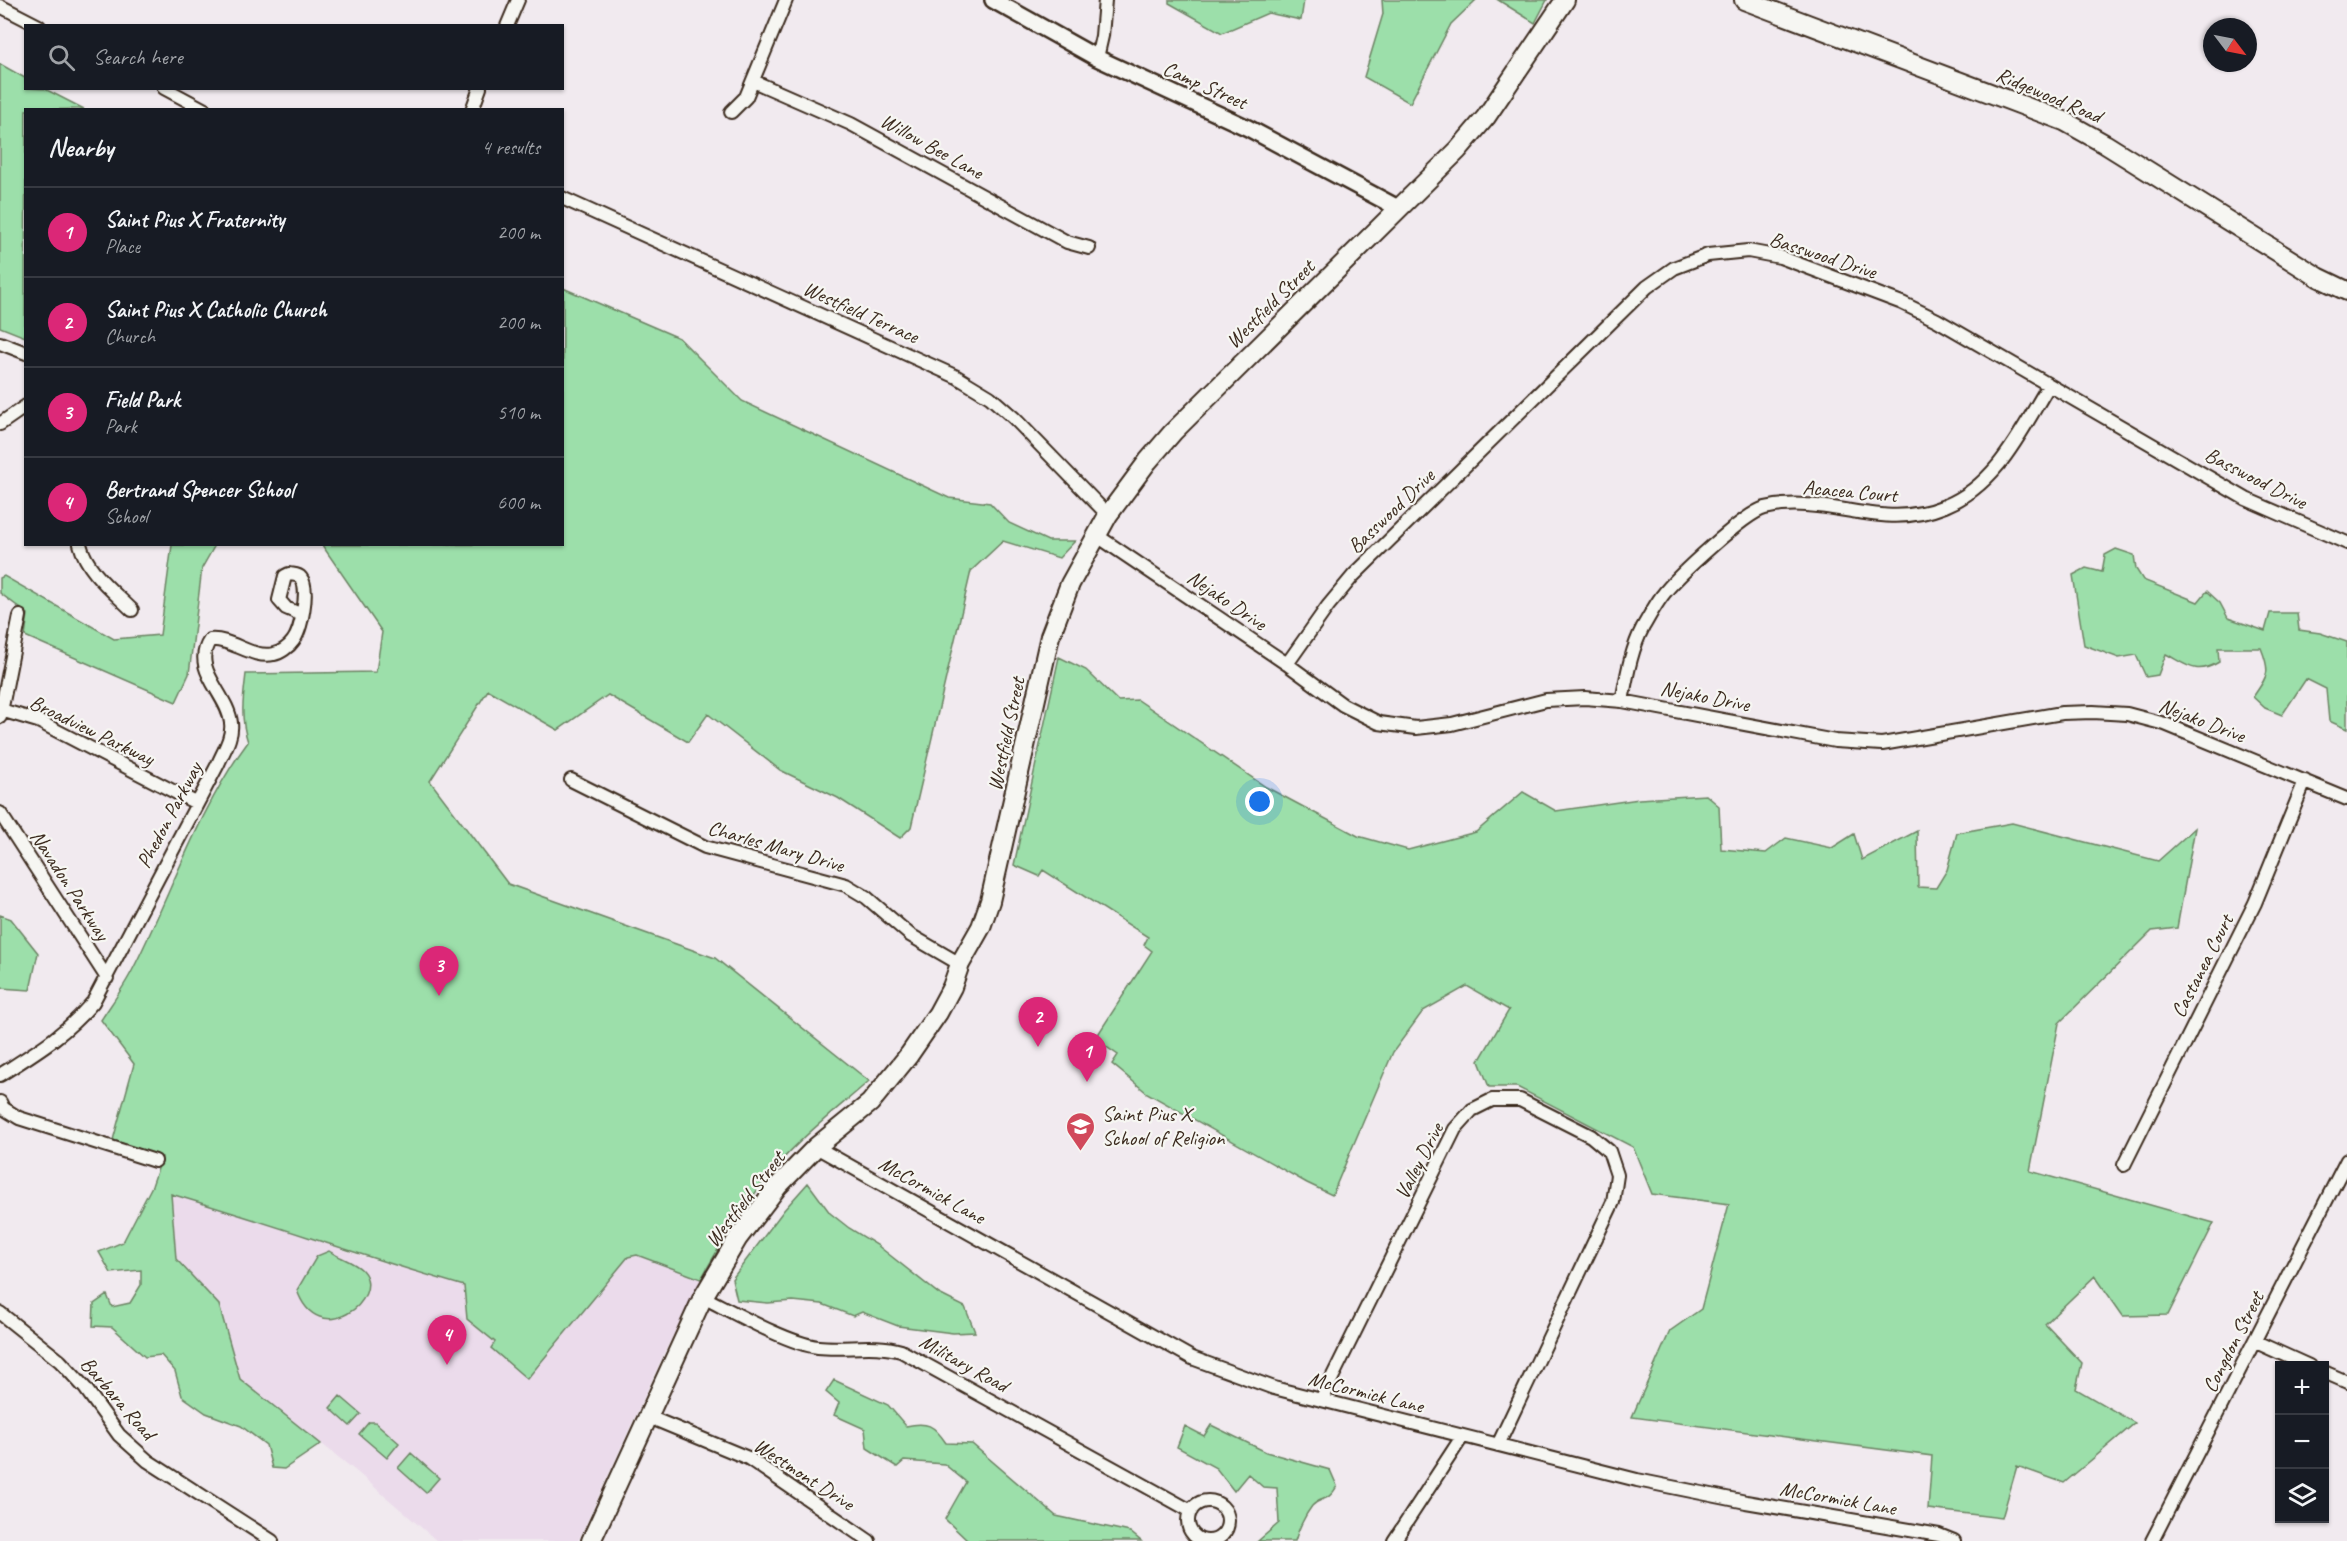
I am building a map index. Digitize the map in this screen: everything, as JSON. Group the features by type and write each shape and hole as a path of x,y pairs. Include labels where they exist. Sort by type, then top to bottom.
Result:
{"main road":[{"name":"Westfield Street","path":"591,1541 703,1298 738,1238 778,1186 816,1148 870,1103 884,1088 938,1013 952,987 960,964 977,937 990,901 1050,636 1070,584 1108,515 1148,461 1173,432 1458,150 1486,117 1565,0"},
{"name":"Ridgewood Road","path":"1744,0 2064,121 2309,271 2347,291"}],"street":[{"path":"731,111 746,97 786,0"},
{"name":"Camp Street","path":"993,0 1097,58 1248,128 1398,208"},
{"path":"1097,58 1102,36 1105,0"},
{"path":"508,24 516,1"},
{"path":"0,6 35,24"},
{"name":"Willow Bee Lane","path":"753,81 851,124 1067,242 1089,248"},
{"path":"168,90 201,108"},
{"path":"473,108 479,90"},
{"name":"Westfield Terrace","path":"564,199 957,377 990,397 1014,418 1108,515"},
{"name":"Basswood Drive","path":"1287,664 1328,606 1353,576 1647,287 1674,268 1708,255 1748,251 1780,257 1902,303 1937,320 2246,499 2347,543"},
{"path":"0,343 24,352"},
{"name":"Acacea Court","path":"1622,701 1629,663 1643,628 1662,595 1733,527 1764,508 1806,505 1876,517 1917,515 1946,506 1980,487 2007,455 2049,385"},
{"path":"0,424 24,407"},
{"name":"Nejako Drive","path":"1096,535 1287,664 1342,705 1379,723 1416,728 1452,724 1546,700 1585,698 1622,701 1835,741 1882,744 2062,713 2127,714 2165,724 2347,799"},
{"path":"81,546 84,559 91,569 132,610"},
{"name":"Phedon Parkway","path":"0,1076 51,1043 73,1025 93,1002 230,735 231,723 203,662 205,648 210,640 218,639 260,654 274,654 286,648 294,640 302,615"},
{"path":"1,714 20,616"},
{"name":"Broadview Parkway","path":"1,714 38,721 196,803"},
{"name":"Charles Mary Drive","path":"572,780 705,847 846,885 866,897 910,935 960,964"},
{"name":"Castanea Court","path":"2124,1165 2255,903 2305,781"},
{"name":"Navadon Parkway","path":"0,813 107,978"},
{"name":"Valley Drive","path":"1321,1400 1455,1129 1472,1110 1492,1100 1520,1100 1591,1136 1609,1151 1617,1175 1613,1202 1497,1446"},
{"path":"0,1102 3,1108 19,1118 155,1161"},
{"name":"McCormick Lane","path":"816,1148 1192,1358 1274,1388 1637,1480 1746,1502 1939,1535 1954,1541"},
{"name":"Congdon Street","path":"2152,1541 2256,1342 2347,1160"},
{"name":"Military Road","path":"703,1298 808,1345 842,1348 876,1346 901,1351 1191,1511"},
{"name":"Barbara Road","path":"0,1313 60,1361 86,1388 119,1435 148,1461 272,1541"},
{"path":"2256,1342 2300,1361"},
{"path":"2329,1374 2347,1382"},
{"name":"Westmont Drive","path":"648,1417 748,1458 869,1541"},
{"path":"1394,1541 1462,1437"}],"shaded area":[{"path":"171,1193 256,1219 364,1257 464,1286 624,1250 701,1279 666,1349 578,1541 437,1541 357,1472 240,1379 219,1305 176,1259"}],"green space":[{"path":"1169,0 1304,0 1301,20 1268,13 1222,33 1169,3"},
{"path":"1382,0 1476,0 1451,24 1410,103 1364,77 1383,14"},
{"path":"1498,0 1547,0 1535,23"},
{"path":"0,64 24,77 24,90 47,90 82,108 24,108 24,337 0,327"},
{"path":"564,288 679,338 742,401 949,498 990,503 1009,523 1048,541 1075,541 1059,558 1003,541 971,571 911,827 900,838 838,798 780,770 708,714 688,742 608,695 558,730 488,690 430,781 508,884 715,958 869,1081 777,1165 740,1215 701,1279 637,1255 628,1257 527,1379 491,1348 495,1342 467,1319 464,1286 171,1194 176,1259 219,1305 240,1379 321,1444 284,1469 272,1468 266,1445 241,1426 206,1413 182,1396 175,1371 161,1355 145,1357 112,1327 93,1326 94,1304 107,1295 112,1307 130,1303 141,1285 141,1270 111,1273 99,1252 123,1242 152,1186 162,1157 113,1140 134,1064 101,1020 133,969 200,824 248,742 243,717 246,674 376,672 382,632 323,546 564,546"},
{"path":"172,546 214,546 202,568 189,674 176,702 25,636 28,614 0,593 0,578 4,576 114,639 160,635"},
{"path":"2116,549 2134,555 2136,569 2143,580 2198,602 2207,591 2220,603 2228,618 2265,631 2270,613 2297,613 2299,630 2320,633 2347,642 2347,729 2329,721 2326,689 2306,679 2282,715 2265,708 2253,697 2265,678 2267,669 2261,648 2218,648 2219,662 2198,669 2166,654 2158,675 2146,677 2136,655 2119,658 2084,645 2073,575 2086,568 2102,572 2105,555"},
{"path":"1059,657 1086,670 1118,701 1138,700 1266,787 1358,836 1408,850 1476,832 1523,792 1556,811 1639,799 1706,795 1719,806 1721,849 1766,853 1786,838 1832,848 1854,834 1862,860 1917,831 1918,887 1936,888 1947,870 1957,833 2012,823 2158,861 2195,828 2177,928 2152,931 2059,1023 2030,1171 2214,1223 2168,1315 2123,1316 2095,1276 2045,1324 2082,1363 2076,1389 2135,1423 2064,1483 2017,1466 2002,1518 1928,1509 1932,1456 1632,1417 1670,1331 1701,1309 1729,1204 1652,1194 1633,1147 1517,1087 1489,1087 1479,1061 1509,1010 1467,986 1423,1011 1393,1052 1332,1195 1147,1093 1112,1064 1118,1055 1095,1039 1152,951 1144,945 1148,937 1043,870 1039,876 1014,865"},
{"path":"0,915 11,919 38,953 30,990 0,988"},
{"path":"808,1183 830,1213 877,1245 939,1294 965,1307 975,1332 953,1333 898,1326 862,1312 853,1316 822,1304 737,1300 732,1279 784,1210"},
{"path":"329,1251 359,1267 368,1281 366,1294 358,1305 347,1314 334,1318 320,1317 307,1308 297,1290 317,1256"},
{"path":"834,1380 888,1405 906,1426 925,1424 934,1428 946,1443 972,1444 1056,1516 1130,1532 1141,1541 968,1541 945,1519 966,1482 944,1464 904,1461 897,1467 867,1448 865,1429 834,1415 839,1403 826,1392"},
{"path":"340,1396 361,1414 350,1426 330,1408"},
{"path":"369,1422 375,1422 399,1443 387,1458 359,1434"},
{"path":"1211,1425 1266,1452 1330,1470 1337,1486 1331,1495 1312,1506 1295,1541 1258,1541 1279,1523 1277,1488 1263,1487 1248,1474 1234,1491 1216,1468 1177,1447 1185,1426 1204,1436"},
{"path":"411,1453 439,1478 426,1493 398,1468"}],"place":[{"name":"Field Park","path":"439,996"},
{"name":"Saint Pius X Catholic Church","path":"1038,1047"},
{"name":"Saint Pius X Fraternity","path":"1087,1082"},
{"name":"Saint Pius X School of Religion","path":"1081,1152"},
{"name":"Bertrand Spencer School","path":"447,1365"}]}
